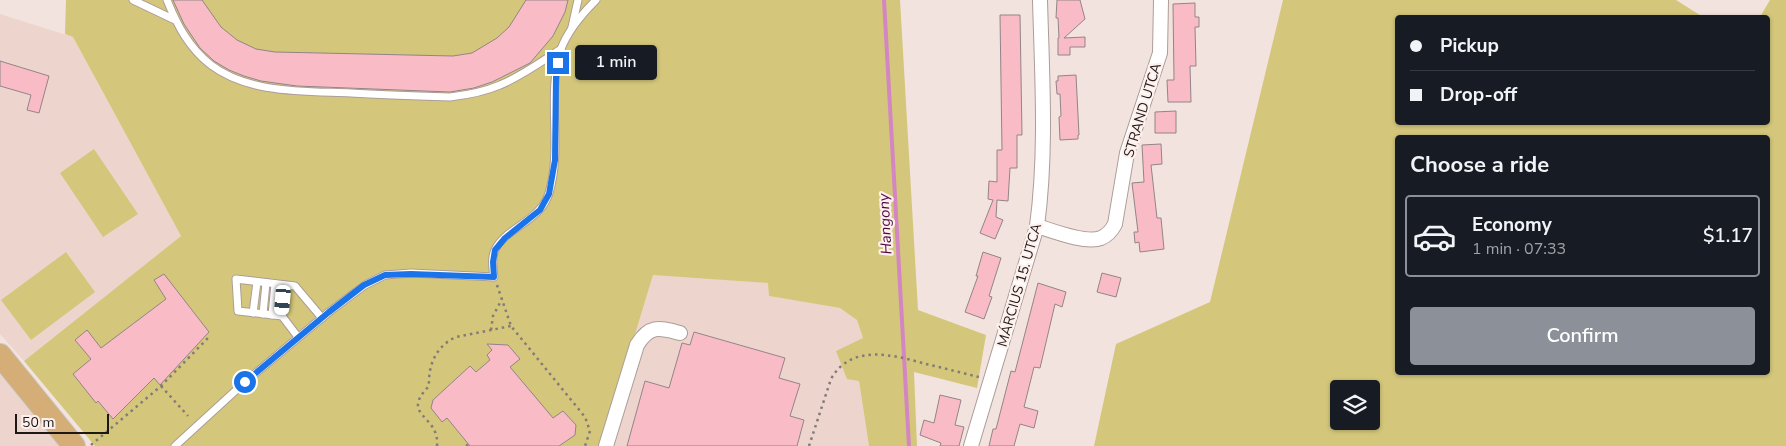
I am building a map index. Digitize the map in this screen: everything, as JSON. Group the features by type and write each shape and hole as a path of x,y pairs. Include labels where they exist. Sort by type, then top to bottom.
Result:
{"main road":[{"path":"0,355 74,446"}],"street":[{"name":"MÁRCIUS 15. UTCA","path":"971,446 1037,226 1042,193 1043,162 1040,0"},
{"name":"STRAND UTCA","path":"1037,226 1094,240 1103,237 1111,231 1115,224 1127,153 1160,54 1162,0"},
{"path":"606,446 641,338 649,331 658,329 680,333"}],"lane":[{"path":"133,0 175,20"},
{"path":"167,0 185,38 196,52 212,66 242,80 278,90 450,97 477,93 500,86 562,49"},
{"path":"174,446 298,337 364,285 385,275 494,277 493,262 495,250 505,238 540,210 549,194 555,160 556,77 562,49 572,28 578,0"},
{"path":"572,28 596,0"},
{"path":"282,316 238,311 236,280 295,286 322,318"},
{"path":"253,313 257,282"},
{"path":"263,314 266,283"},
{"path":"272,315 275,284"},
{"path":"284,285 282,316 298,337"}],"path":[{"path":"494,277 511,326 585,417 590,431 585,446"},
{"path":"491,330 493,316 502,299"},
{"path":"437,446 436,432 418,408 417,401 429,386 433,359 448,340 511,326"},
{"path":"90,446 161,386 208,338"},
{"path":"809,446 831,379 834,374 850,361 868,355 888,354 990,380"},
{"path":"161,386 188,416"}],"shaded area":[{"path":"66,0 900,0 918,310 986,335 977,388 914,372 917,446 869,446 859,381 847,379 836,351 863,338 857,320 840,308 769,296 768,283 653,275 601,446 95,446 24,361 181,236 73,37 65,34"},
{"path":"1283,0 1676,0 1700,15 1395,15 1395,125 1770,125 1770,15 1761,15 1770,0 1786,0 1786,446 1094,446 1116,344 1210,302"},
{"path":"0,14 73,37 181,236 24,361 0,334"},
{"path":"94,149 138,214 103,237 60,173"},
{"path":"66,252 95,292 31,340 1,300"},
{"path":"653,274 769,283 769,296 841,308 858,320 863,338 859,381 869,446 601,446"},
{"path":"0,372 60,446 0,446"}],"building":[{"path":"173,0 202,0 221,27 237,40 256,49 275,52 453,56 472,53 497,38 509,27 526,0 568,0 565,12 553,36 530,63 492,82 474,88 450,92 297,86 261,81 244,76 214,61 200,48 184,24"},
{"path":"1057,0 1080,0 1085,19 1064,38 1085,37 1085,47 1070,47 1070,55 1058,55"},
{"path":"1195,3 1195,17 1199,17 1199,27 1195,27 1196,66 1190,66 1191,102 1168,102 1167,80 1174,80 1173,4"},
{"path":"1000,15 1020,15 1022,135 1017,135 1017,168 1010,168 1008,201 997,200 996,217 1003,220 995,239 980,233 993,200 988,199 989,181 997,182 997,150 1002,150"},
{"path":"0,61 49,76 39,113 27,110 31,95 0,86"},
{"path":"1076,75 1079,135 1078,139 1060,140 1060,94 1057,94 1056,81 1058,81 1058,76"},
{"path":"1176,111 1176,133 1155,133 1155,112"},
{"path":"1161,144 1162,164 1151,165 1157,218 1161,218 1164,249 1140,252 1139,242 1135,243 1134,232 1138,232 1132,183 1144,182 1142,145"},
{"path":"983,252 1001,258 989,296 992,297 984,319 965,312 978,276 976,276"},
{"path":"1102,273 1121,278 1116,297 1097,292"},
{"path":"164,274 209,332 160,385 154,378 113,419 98,401 96,403 73,374 91,359 75,340 87,330 101,348 166,299 154,280"},
{"path":"1038,283 1066,292 1062,307 1055,304 1040,368 1034,367 1024,407 1038,411 1034,428 1020,424 1014,446 989,446 993,429 996,429 1011,371 1015,372"},
{"path":"694,332 785,358 779,378 800,384 790,416 804,420 797,446 627,446 645,381 669,388 682,343 690,345"},
{"path":"487,344 508,345 520,359 510,367 553,418 563,411 576,425 575,435 559,446 470,446 447,418 442,422 431,408 433,400 470,366 476,372 490,360 487,355 492,350"},
{"path":"940,395 961,400 955,425 964,427 959,446 940,446 941,443 920,435 924,420 934,423"}],"waterway":[{"name":"Hangony","path":"884,0 909,446"}],"route":[{"path":"245,382 364,285 385,275 494,277 493,262 495,250 505,238 540,210 549,194 555,160 556,77 558,63"}]}
